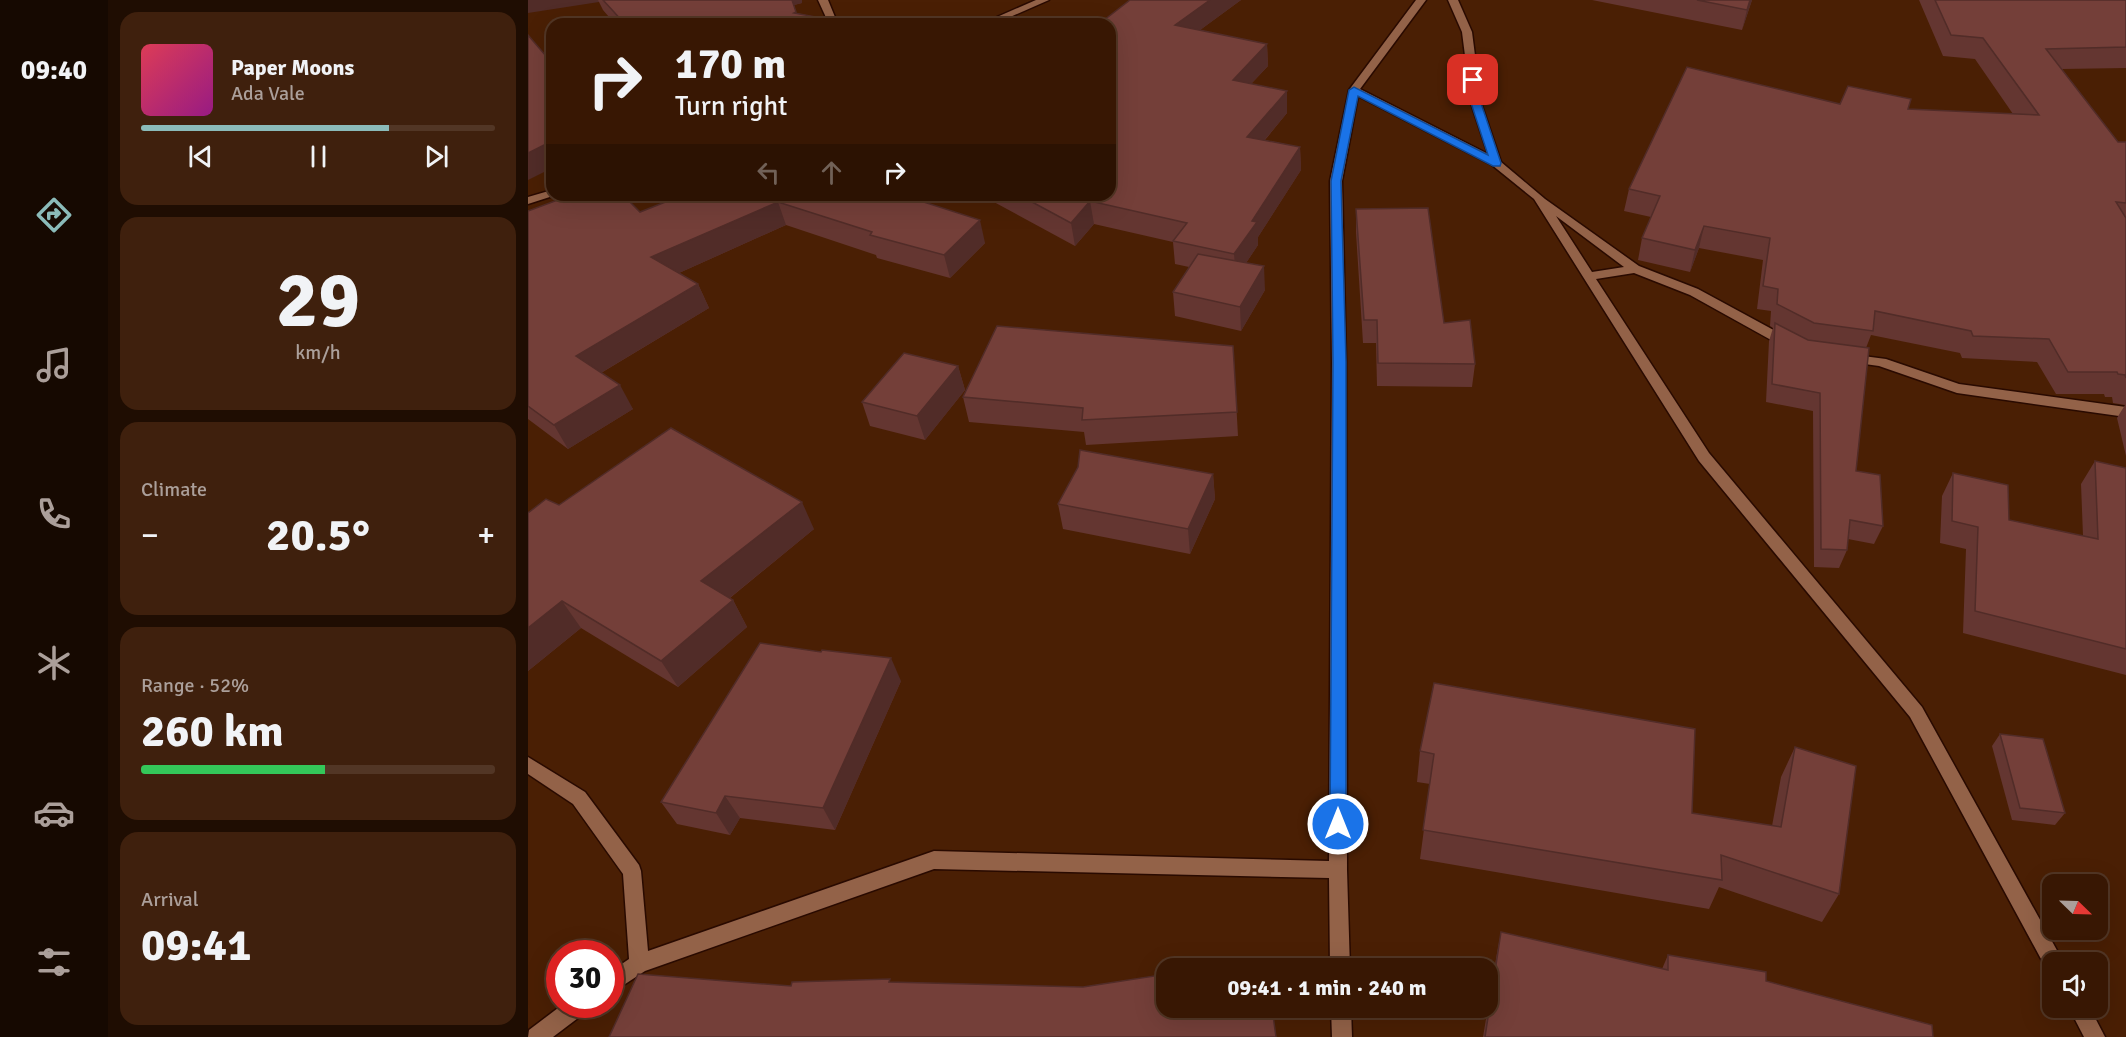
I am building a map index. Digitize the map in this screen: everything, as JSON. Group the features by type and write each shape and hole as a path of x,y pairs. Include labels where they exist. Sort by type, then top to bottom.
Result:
{"street":[{"path":"823,0 830,18"},
{"path":"1000,18 1044,0"},
{"path":"1340,958 1338,870 1340,362 1336,181 1354,90 1421,0"},
{"path":"1453,0 1467,32 1476,103 1496,163"},
{"path":"1354,90 1496,163 1538,197 1635,268 1694,291 1802,352"},
{"path":"528,201 546,195"},
{"path":"1538,197 1704,457 1916,712 2048,952"},
{"path":"1588,276 1635,268"},
{"path":"1836,356 1881,362 1957,388 2126,412"},
{"path":"528,765 579,798 632,871 639,964"},
{"path":"624,974 639,964 934,860 1338,870"},
{"path":"536,1037 562,1018"},
{"path":"1341,1018 1342,1037"},
{"path":"2085,1018 2095,1037"}],"building":[{"path":"603,0 792,0 796,12 794,13 821,18 620,18"},
{"path":"1130,0 1210,0 1175,25 1267,44 1233,80 1287,91 1247,137 1300,147 1252,221 1257,222 1234,254 1173,241 1187,223 1090,201 1116,201 1116,18 1107,18"},
{"path":"1697,0 1750,0 1747,10"},
{"path":"1935,0 2126,0 2126,47 2046,49 2118,142 2126,142 2126,203 2116,202 2126,218 2126,378 2125,375 2117,372 2068,372 2049,339 1973,336 1971,331 1875,311 1873,331 1814,323 1777,304 1778,289 1763,286 1770,238 1704,226 1695,250 1642,238 1660,196 1629,189 1687,67 1840,104 1848,86 1911,99 1908,109 2039,115 1983,38 1951,35"},
{"path":"528,35 546,56 546,144 528,153"},
{"path":"555,201 629,201 640,212 668,201 921,201 980,220 944,255 870,235 872,232 778,202 651,257 698,284 576,356 620,385 554,425 528,406 528,211"},
{"path":"1030,201 1090,201 1071,223"},
{"path":"1428,208 1444,323 1470,320 1475,364 1378,363 1377,320 1364,320 1356,209"},
{"path":"1198,254 1264,266 1240,307 1173,292"},
{"path":"1775,323 1808,340 1869,348 1856,471 1880,475 1883,526 1850,520 1847,550 1821,549 1820,393 1772,384"},
{"path":"997,326 1233,346 1237,412 1082,420 1083,408 963,397"},
{"path":"904,353 958,366 917,416 862,402"},
{"path":"671,428 802,502 701,581 733,600 661,661 562,601 528,628 528,513 546,499 559,505"},
{"path":"1080,450 1213,474 1188,529 1058,504 1078,467"},
{"path":"2095,461 2126,468 2126,649 1975,611 1978,527 1952,521 1953,473 2008,485 2009,520 2098,539"},
{"path":"760,643 821,652 822,650 891,658 823,808 725,796 716,813 661,802"},
{"path":"1434,683 1695,729 1692,813 1781,827 1795,747 1856,766 1839,894 1721,855 1722,880 1423,830 1434,754 1420,751"},
{"path":"2000,734 2043,739 2065,813 2020,808"},
{"path":"1501,932 1668,970 1668,955 1766,972 1766,981 1932,1025 1933,1037 1485,1037 1488,1018 1498,1018 1497,958"},
{"path":"638,974 791,986 792,982 890,979 889,982 1083,987 1156,976 1156,1018 1273,1018 1276,1037 609,1037 618,1018 624,1018 624,1004"}],"route":[{"path":"1338,824 1340,362 1336,181 1354,90 1496,163 1476,103 1473,80"}]}
